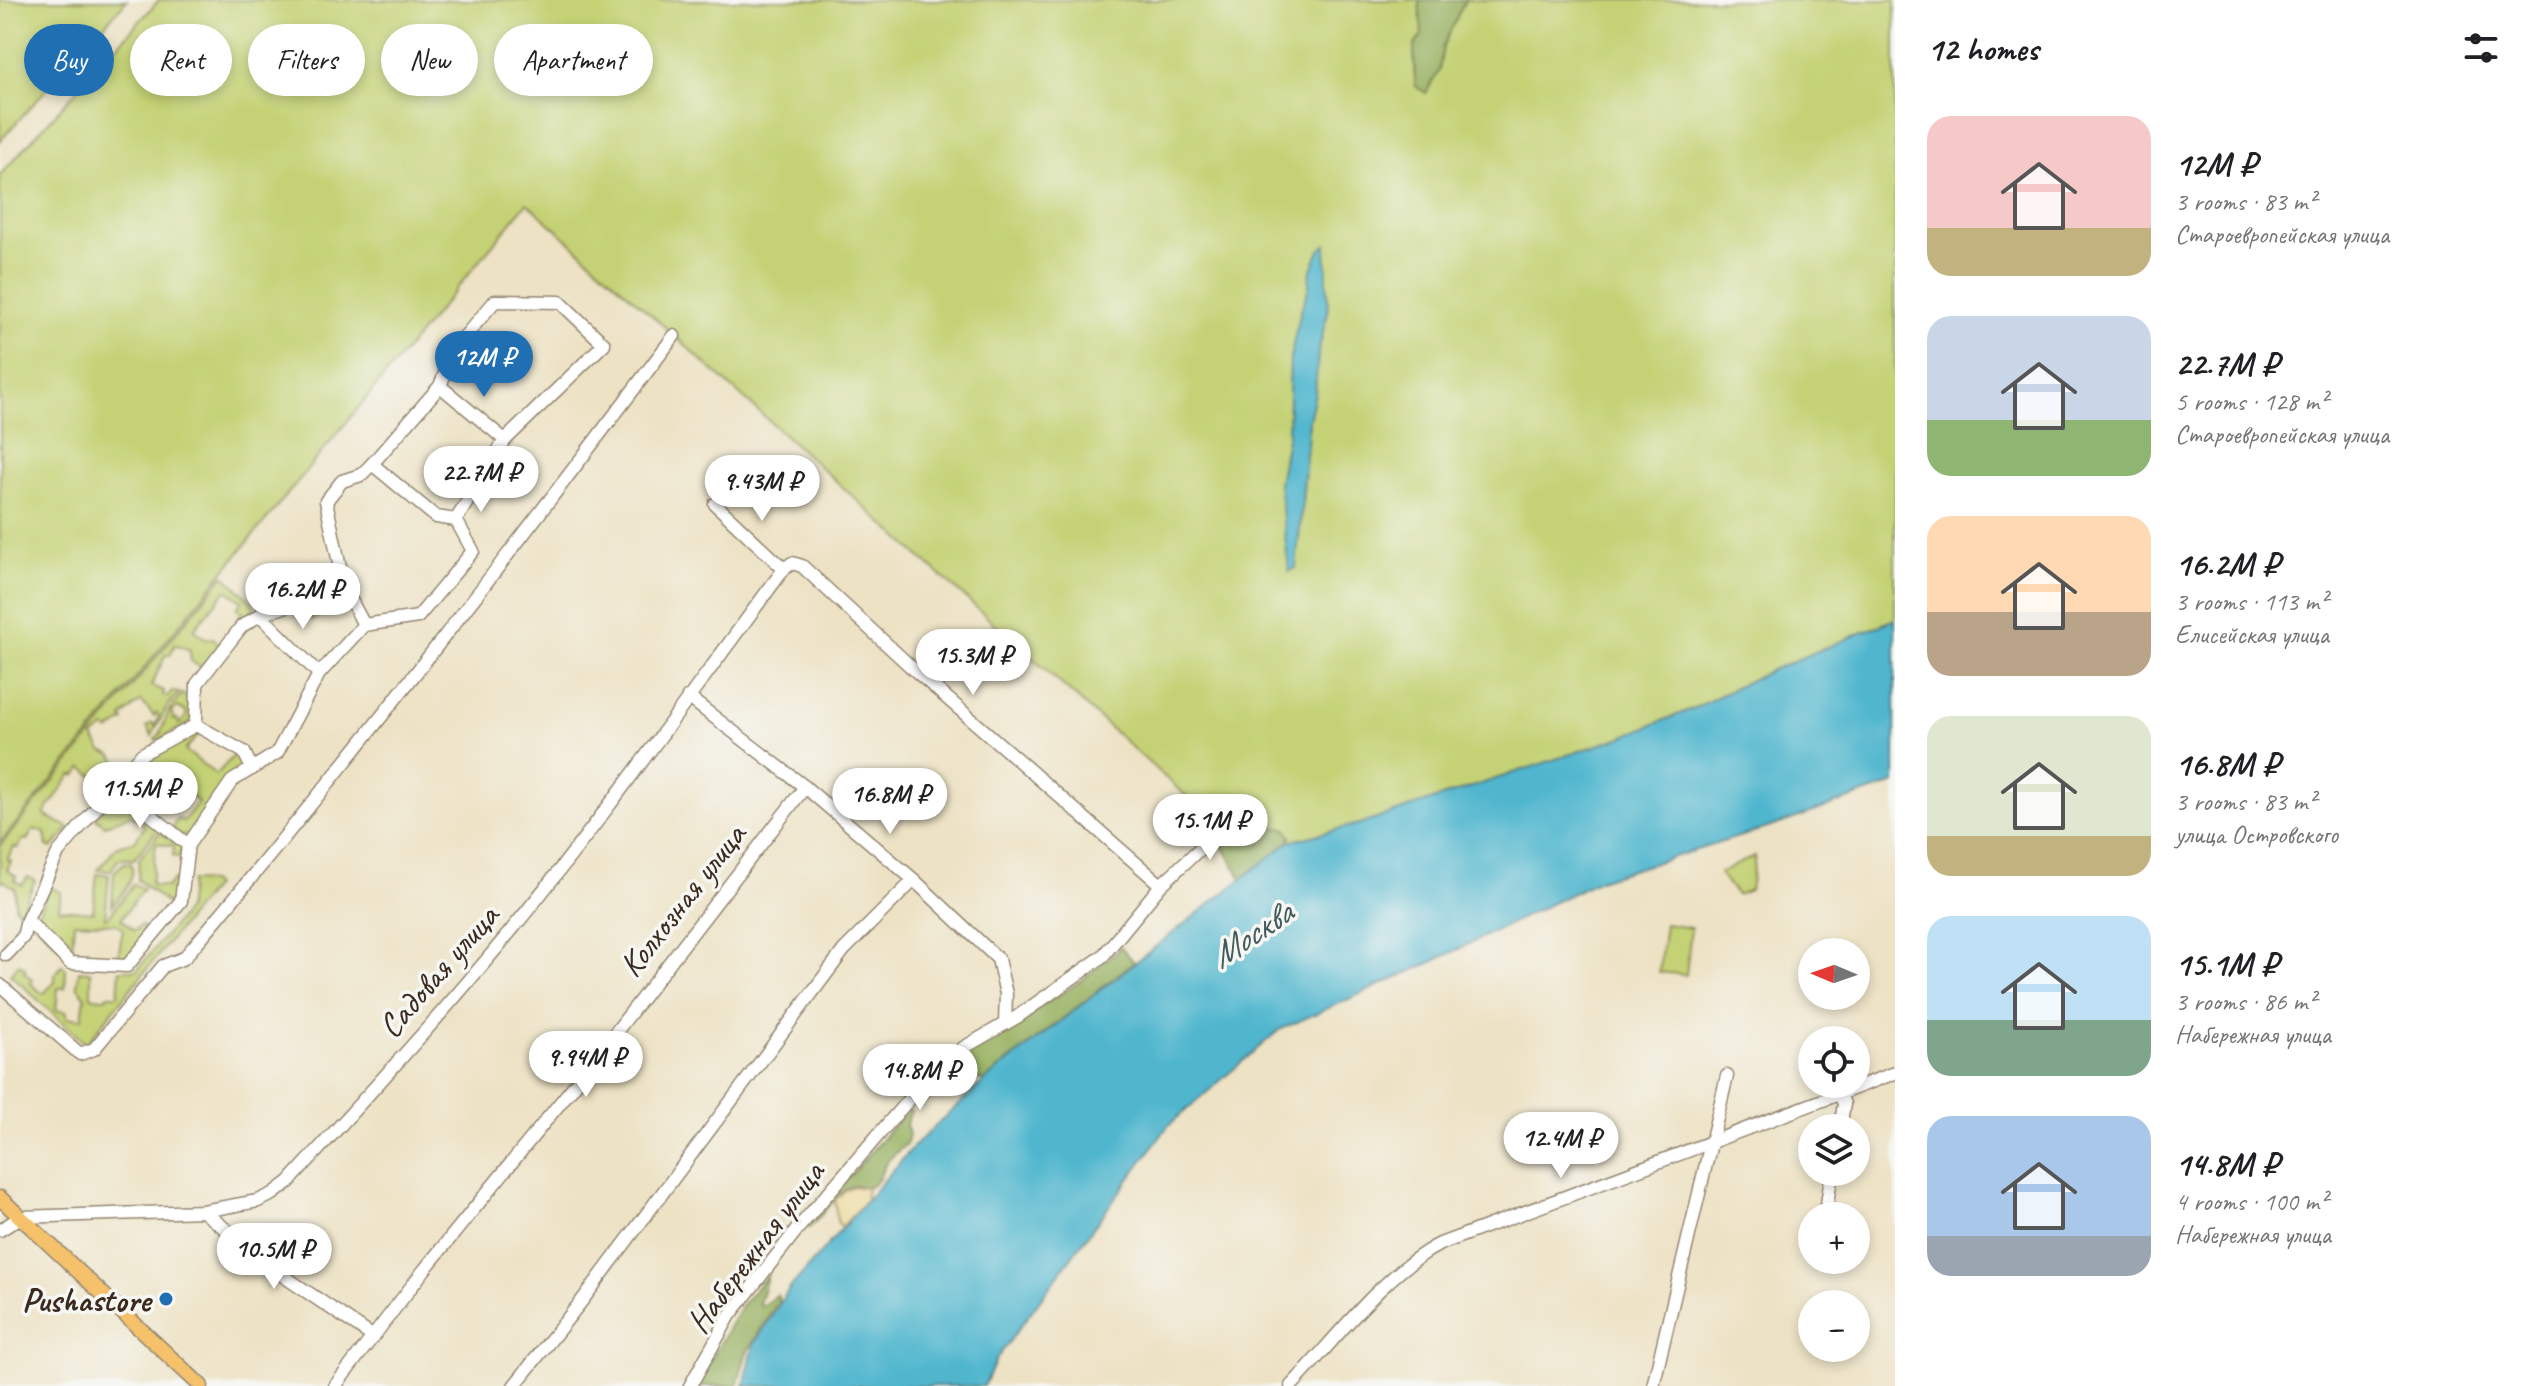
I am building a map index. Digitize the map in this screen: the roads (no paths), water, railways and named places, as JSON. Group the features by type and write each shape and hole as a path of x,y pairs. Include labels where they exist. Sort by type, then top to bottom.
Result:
{"main road":[{"path":"0,1198 201,1386"}],"street":[{"path":"364,625 344,587 326,501 342,481 361,475 372,464 440,386 455,348 495,301 560,302 604,344 505,440 456,520"},
{"path":"0,985 80,1054 94,1049 163,966 184,958 278,847 514,549 674,336"},
{"path":"440,386 505,440"},
{"path":"372,464 436,517 456,520"},
{"path":"715,504 784,569 792,563 802,566 909,665 1161,885"},
{"path":"27,920 70,963 127,966 181,901 188,845 232,781 277,753 319,674 364,625 418,617 473,551 456,520"},
{"name":"Садовая улица","path":"21,1217 203,1211 258,1201 289,1182 514,927 612,803 784,569"},
{"path":"196,725 197,684 242,626 260,615 344,587"},
{"path":"260,615 319,674"},
{"path":"688,697 805,787 914,880 998,959 1006,994 1005,1024"},
{"path":"196,725 244,752 252,769"},
{"path":"6,955 23,937 27,920 58,853 142,754 196,725"},
{"path":"115,786 188,845"},
{"name":"Колхозная улица","path":"335,1386 582,1076 805,787"},
{"name":"Набережная улица","path":"690,1386 730,1315 799,1227 915,1090 947,1059 1005,1024 1102,957 1161,885 1223,827"},
{"path":"514,1386 584,1298 844,950 914,880"},
{"path":"1870,1083 1895,1073"},
{"path":"1653,1386 1727,1076"},
{"path":"1291,1386 1389,1282 1423,1253 1829,1098"},
{"path":"203,1211 285,1277 372,1336"},
{"path":"0,1230 21,1217"}],"water":[{"path":"1326,245 1328,312 1318,352 1315,393 1309,420 1296,568 1289,571 1279,483 1288,434 1290,358 1310,274 1320,250"},
{"name":"Москва","path":"1895,619 1895,783 1774,826 1599,880 1432,962 1279,1030 1169,1125 997,1358 984,1386 744,1386 754,1344 789,1289 915,1145 984,1081 1289,842 1367,822 1622,737"}],"place":[{"name":"Pushastore","path":"166,1299"}]}
